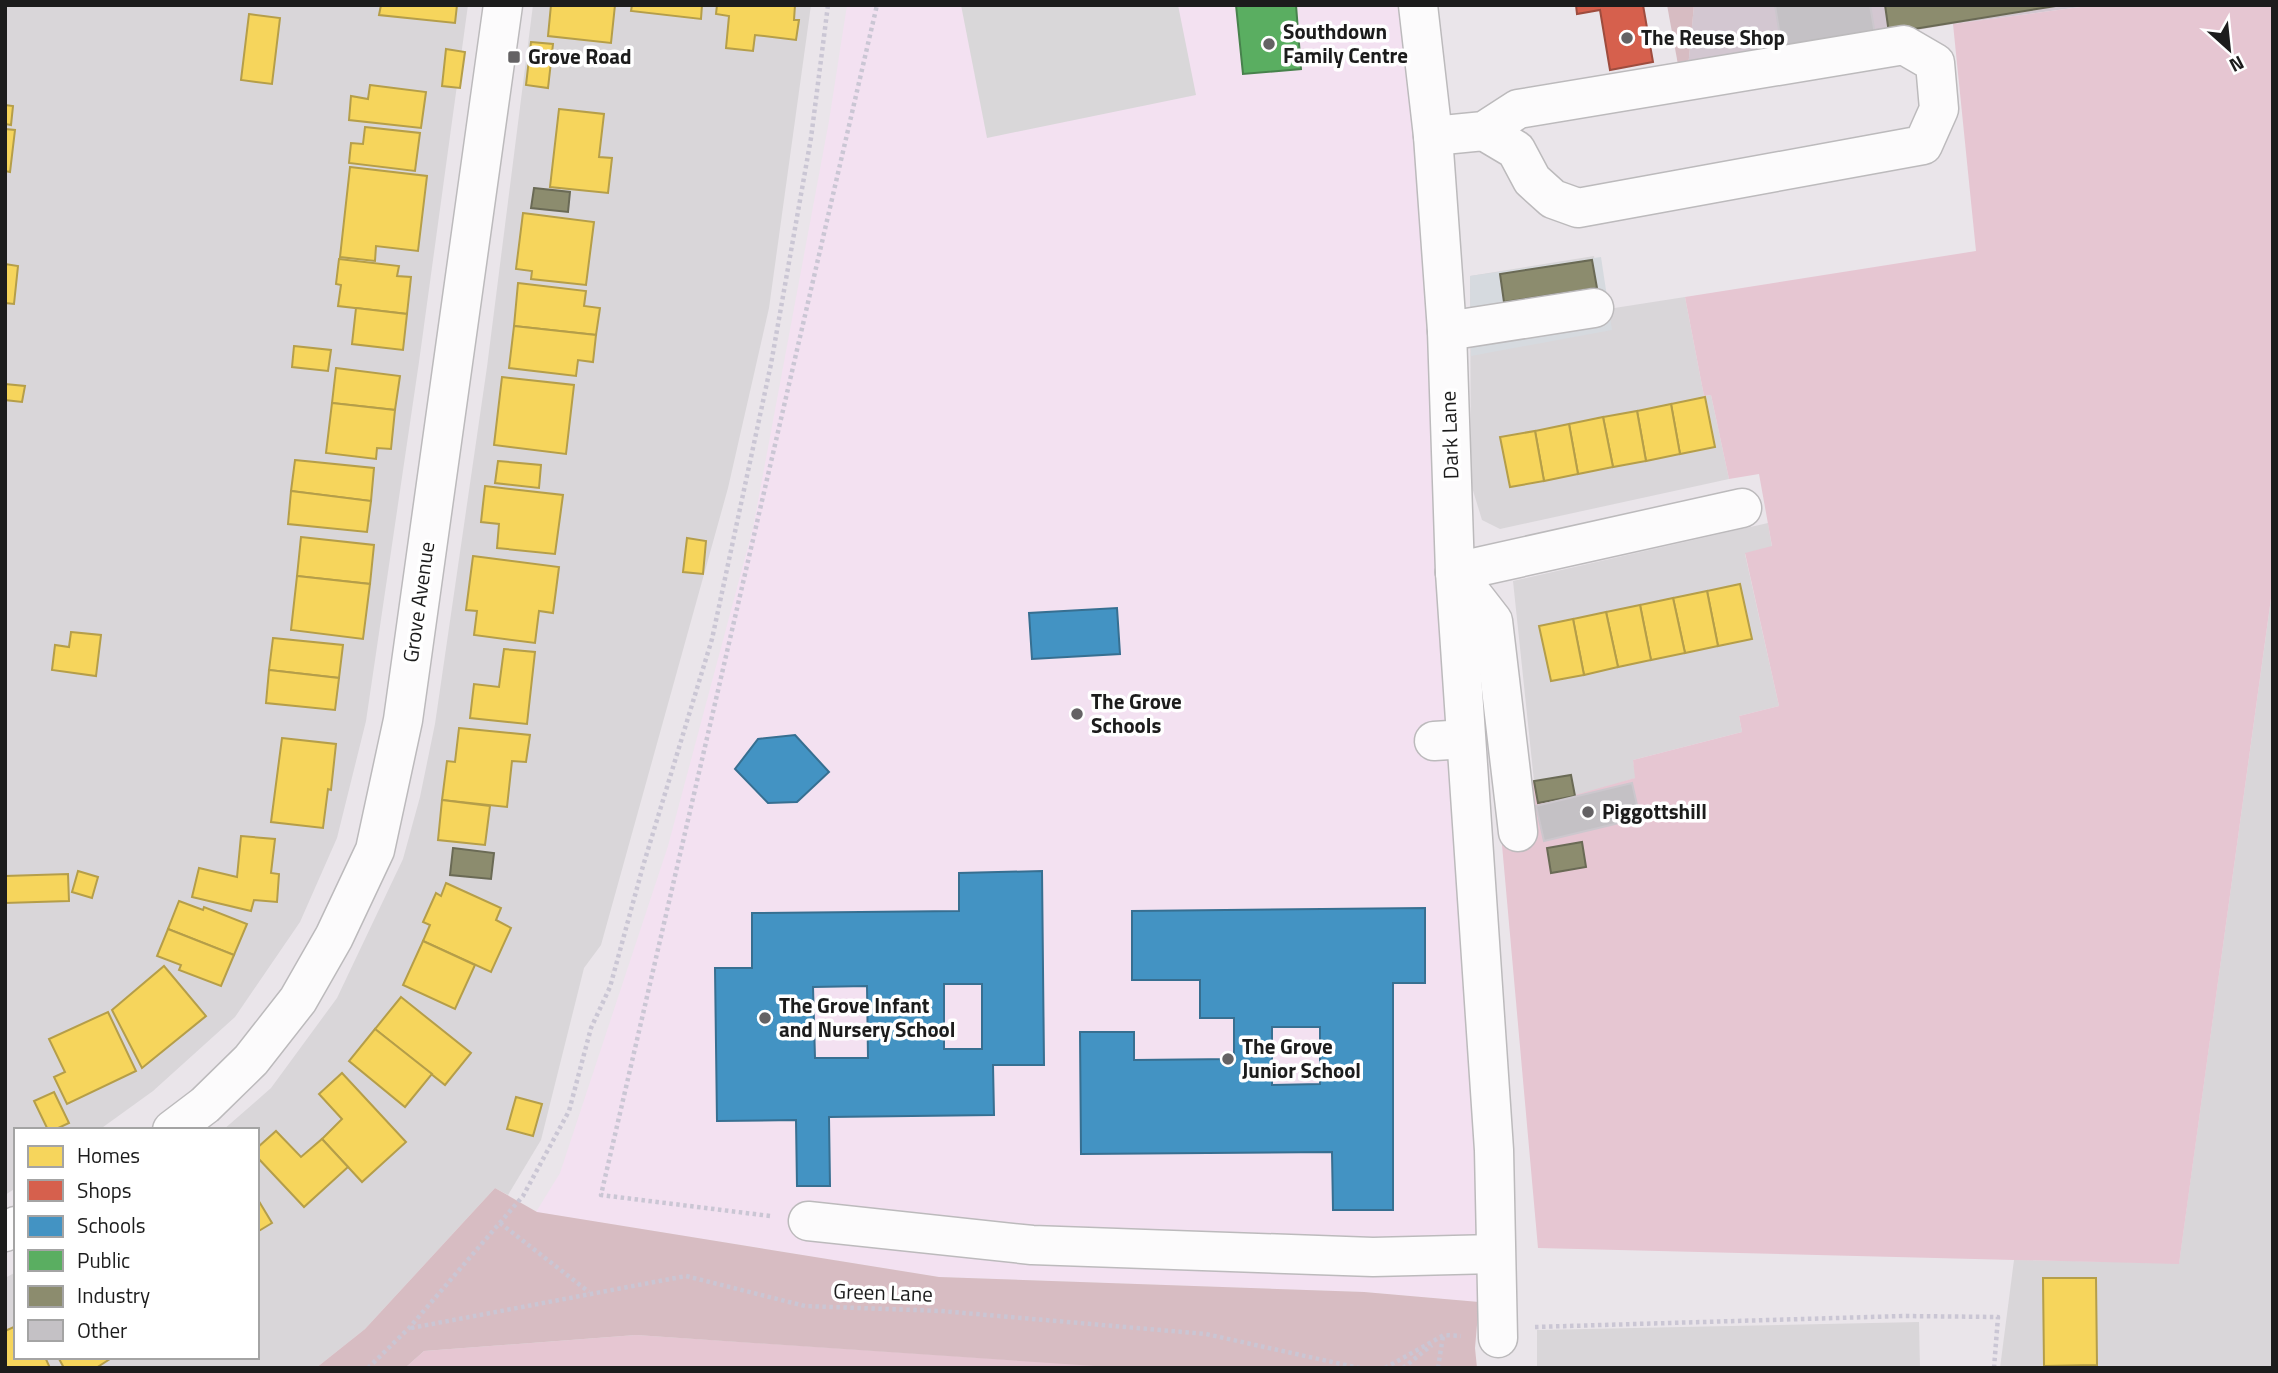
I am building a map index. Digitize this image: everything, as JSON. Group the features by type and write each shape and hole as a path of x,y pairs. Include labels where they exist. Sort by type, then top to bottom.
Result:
{"street":[{"name":"Grove Avenue","path":"175,1128 205,1105 251,1060 298,1000 334,937 374,850 403,720 503,5"},
{"name":"Dark Lane","path":"1418,5 1433,136 1447,331 1455,572 1450,740 1494,1150 1498,1338"},
{"path":"1433,136 1484,131 1518,109 1904,45 1936,63 1939,109 1923,145 1578,208 1553,199 1532,180 1516,150 1484,131"},
{"path":"1447,331 1594,308"},
{"path":"1518,832 1493,621 1455,572 1742,509"},
{"path":"808,1221 1032,1245 1373,1257 1495,1254"}],"path":[{"path":"368,1368 409,1328 523,1196 569,1111 591,1028 610,987 643,866 712,639 771,364 811,138 828,5"},
{"path":"808,1221 601,1195 877,5"},
{"path":"500,1223 589,1293"},
{"name":"Green Lane","path":"409,1328 686,1276 805,1306 941,1311 1206,1334 1359,1368"},
{"path":"1534,1327 1903,1316 1998,1317 1994,1368"},
{"path":"1385,1368 1444,1335"},
{"path":"1403,1368 1444,1335"},
{"path":"1438,1368 1444,1335"}],"shaded area":[{"path":"5,5 468,5 366,721 337,838 300,922 235,1017 153,1091 102,1128 14,1128 14,1189 5,1195"},
{"path":"533,5 811,5 769,308 728,488 601,945 584,968 541,1140 508,1195 495,1188 365,1329 316,1368 5,1368 5,1278 14,1273 14,1359 259,1359 259,1128 225,1128 271,1088 337,998 403,859 420,797 435,724 487,367"},
{"name":"The Grove Schools","path":"847,5 1401,5 1419,124 1476,1127 1479,1302 1364,1292 939,1277 536,1212 560,1173 668,846 753,528 829,121"},
{"path":"961,5 1178,5 1196,95 987,138"},
{"path":"1667,5 1694,5 1688,68 1679,70"},
{"path":"1694,5 2095,5 1953,24 1688,68"},
{"path":"2095,5 2273,5 2273,584 2179,1264 1538,1248 1497,789 1571,775 1575,795 1635,778 1633,760 1742,732 1739,716 1779,706 1745,553 1772,546 1759,474 1729,479 1711,395 1704,396 1685,297 1976,251 1953,24"},
{"path":"1594,256 1598,285 1608,309 1685,297 1704,396 1711,395 1729,479 1500,529 1482,520 1471,484 1470,276"},
{"path":"1601,257 1612,330 1471,356 1470,276"},
{"path":"1768,523 1772,547 1745,554 1779,706 1739,716 1742,732 1633,760 1636,778 1575,796 1534,781 1513,581"},
{"path":"2273,584 2273,1368 2000,1368 2014,1260 2179,1263"},
{"path":"495,1188 537,1212 939,1277 1364,1292 1479,1302 1475,1348 1477,1368 1125,1368 636,1335 424,1351 405,1368 316,1368 365,1329"},
{"path":"1919,1322 1920,1368 1537,1368 1537,1330"},
{"path":"636,1335 1125,1368 405,1368 424,1351"}],"building: Homes":[{"path":"381,5 457,5 455,23 379,15"},
{"path":"551,5 615,5 611,43 548,36"},
{"path":"632,5 702,5 701,19 631,11"},
{"path":"717,5 795,5 794,20 799,20 796,40 755,35 753,51 726,48 729,16 716,14"},
{"path":"249,14 280,18 272,84 241,80"},
{"path":"531,42 553,44 548,88 526,85"},
{"path":"446,49 465,52 460,88 442,86"},
{"path":"370,85 426,92 421,128 349,120 351,96 368,99"},
{"path":"5,105 13,106 11,125 5,124"},
{"path":"559,109 604,114 599,157 612,158 608,193 550,187"},
{"path":"365,127 420,133 415,171 349,163 351,143 363,144"},
{"path":"5,129 15,130 10,172 5,171"},
{"path":"350,167 427,176 418,251 376,246 375,261 340,257"},
{"path":"523,213 594,222 586,285 531,279 532,271 516,269"},
{"path":"339,259 399,266 397,276 411,277 407,314 338,306 341,285 336,284"},
{"path":"5,264 18,266 14,304 5,303"},
{"path":"518,283 586,291 584,306 600,308 596,335 514,326"},
{"path":"356,308 407,314 403,350 352,344"},
{"path":"514,326 596,335 593,362 578,360 576,376 509,368"},
{"path":"294,346 331,350 328,371 292,367"},
{"path":"336,368 400,376 395,410 332,403"},
{"path":"502,377 574,385 566,454 494,445"},
{"path":"5,384 25,386 22,402 5,400"},
{"path":"1705,397 1715,447 1680,454 1671,404"},
{"path":"332,403 395,410 391,449 377,448 376,459 326,453"},
{"path":"1671,404 1680,454 1646,461 1637,411"},
{"path":"1637,411 1646,461 1613,467 1603,417"},
{"path":"1603,417 1613,467 1578,474 1569,424"},
{"path":"1569,424 1578,474 1544,481 1535,431"},
{"path":"1535,431 1544,481 1510,487 1500,437"},
{"path":"295,460 374,468 371,501 291,491"},
{"path":"498,461 541,465 539,488 495,483"},
{"path":"485,486 563,495 555,554 497,548 499,524 481,522"},
{"path":"291,491 371,501 367,532 288,524"},
{"path":"301,537 374,545 370,584 297,576"},
{"path":"687,538 706,541 703,574 683,572"},
{"path":"473,556 559,567 553,613 539,611 535,643 474,635 477,611 466,610"},
{"path":"297,576 370,584 363,639 291,630"},
{"path":"1740,584 1752,639 1718,646 1707,591"},
{"path":"1707,591 1718,646 1685,653 1673,598"},
{"path":"1673,598 1685,653 1651,660 1640,605"},
{"path":"1640,605 1651,660 1618,667 1606,612"},
{"path":"1606,612 1618,667 1584,675 1573,619"},
{"path":"1573,619 1584,675 1551,681 1539,626"},
{"path":"71,632 101,635 96,676 52,670 55,645 69,647"},
{"path":"273,638 343,645 339,678 269,670"},
{"path":"504,649 535,652 527,724 470,718 474,684 499,687"},
{"path":"269,670 339,678 335,710 266,703"},
{"path":"459,728 530,735 526,762 512,761 507,807 442,800 447,761 455,762"},
{"path":"282,738 336,744 323,828 271,822"},
{"path":"442,800 490,806 485,845 438,840"},
{"path":"241,836 275,839 271,873 279,874 277,902 254,900 251,911 192,897 199,868 237,877"},
{"path":"78,871 98,877 92,898 72,892"},
{"path":"68,874 69,901 5,903 5,876"},
{"path":"446,883 501,908 496,920 511,928 491,972 423,941 430,925 423,922 436,893 441,896"},
{"path":"179,901 203,910 204,907 247,924 234,955 168,929"},
{"path":"168,929 234,955 221,986 179,970 181,965 157,956"},
{"path":"423,941 475,965 455,1009 403,985"},
{"path":"164,966 206,1016 142,1068 112,1010"},
{"path":"401,997 471,1053 445,1085 375,1029"},
{"path":"108,1012 136,1071 67,1104 54,1077 65,1072 49,1039"},
{"path":"375,1029 432,1074 405,1107 349,1061"},
{"path":"342,1073 406,1142 362,1182 322,1139 342,1119 319,1094"},
{"path":"54,1092 69,1123 58,1128 47,1128 34,1101"},
{"path":"516,1097 542,1104 533,1136 507,1129"},
{"path":"276,1131 301,1157 322,1139 348,1167 304,1207 259,1159 259,1146"},
{"path":"259,1201 272,1223 259,1231"},
{"path":"2043,1278 2096,1278 2097,1365 2044,1366"},
{"path":"14,1327 14,1359 46,1359 50,1368 5,1368 5,1331"},
{"path":"59,1359 110,1359 96,1368 64,1368"}],"building: Shops":[{"name":"The Reuse Shop","path":"1576,5 1643,5 1653,62 1610,70 1600,10 1577,14"}],"building: Schools":[{"path":"1117,608 1120,654 1032,659 1029,613"},
{"path":"795,735 829,772 797,802 768,803 735,769 758,739"},
{"name":"The Grove Infant and Nursery School","path":"1042,871 1044,1065 993,1065 994,1115 829,1117 830,1186 797,1186 796,1120 717,1121 715,968 752,968 752,913 959,911 959,873","holes":["944,984 982,984 982,1049 944,1049","867,986 868,1058 815,1058 813,987"]},
{"name":"The Grove Junior School","path":"1425,908 1425,983 1393,983 1393,1210 1333,1210 1332,1152 1081,1154 1080,1032 1134,1032 1134,1060 1234,1059 1234,1018 1200,1018 1200,980 1132,980 1132,911","holes":["1272,1027 1320,1027 1320,1084 1272,1085"]}],"building: Public":[{"name":"Southdown Family Centre","path":"1236,5 1296,5 1301,69 1243,74"}],"building: Industry":[{"path":"1885,5 2062,5 1889,33"},
{"path":"534,188 570,192 568,212 531,208"},
{"path":"1592,260 1597,288 1504,302 1500,274"},
{"path":"1571,775 1575,796 1538,803 1534,781"},
{"path":"1582,842 1586,867 1551,873 1547,848"},
{"path":"453,848 494,853 491,879 450,875"}],"building: Other":[{"path":"1775,5 1870,5 1875,34 1782,49"},
{"name":"Piggottshill","path":"1632,783 1640,818 1544,841 1536,806"}],"place":[{"name":"The Reuse Shop","path":"1627,38"},
{"name":"Southdown Family Centre","path":"1269,44"},
{"name":"Grove Road","path":"514,57"},
{"name":"The Grove Schools","path":"1077,714"},
{"name":"Piggottshill","path":"1588,812"},
{"name":"The Grove Infant and Nursery School","path":"765,1018"},
{"name":"The Grove Junior School","path":"1228,1059"}]}
